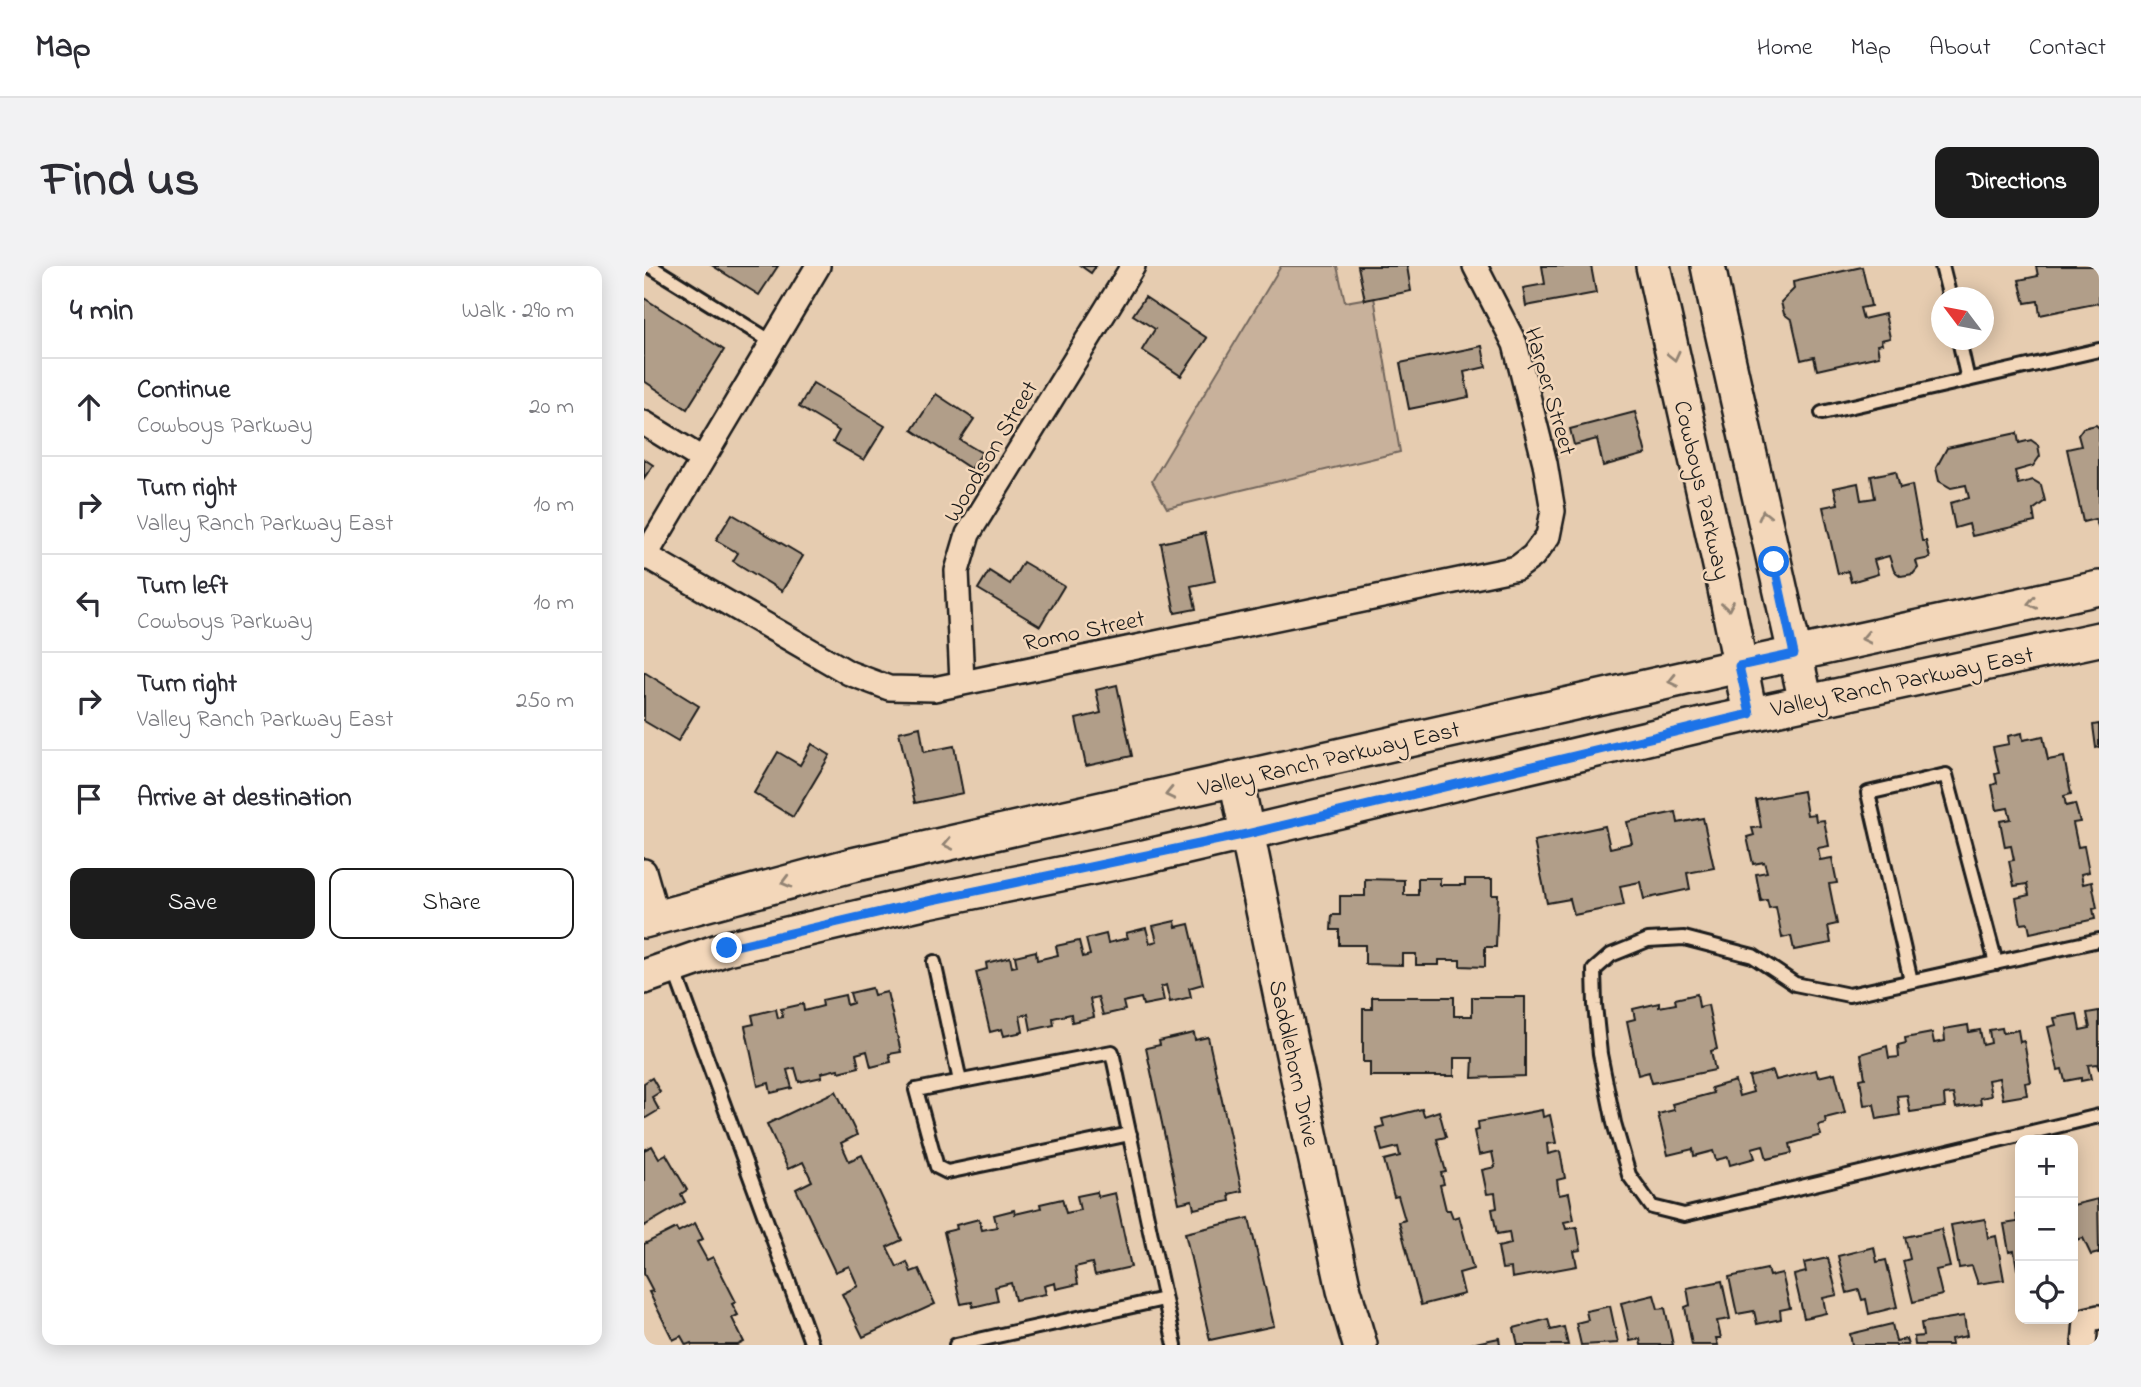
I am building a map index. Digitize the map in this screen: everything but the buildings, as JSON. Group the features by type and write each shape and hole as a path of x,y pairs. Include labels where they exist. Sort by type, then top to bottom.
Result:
{"main road":[{"name":"Cowboys Parkway","path":"1653,266 1723,579 1750,714"},
{"path":"1709,266 1806,702"},
{"path":"1666,322 1716,305"},
{"name":"Valley Ranch Parkway East","path":"650,918 852,865 2099,588"},
{"name":"Valley Ranch Parkway East","path":"658,971 740,945 928,901 1247,834 1750,714 2099,639"},
{"name":"Saddlehorn Drive","path":"1236,779 1344,1290 1360,1345"},
{"path":"650,918 658,971"}],"street":[{"path":"645,557 818,266"},
{"name":"Woodson Street","path":"962,682 957,570 968,534 1133,266"},
{"name":"Harper Street","path":"1475,266 1515,344 1547,475 1552,511 1548,536"},
{"path":"644,423 702,459"},
{"name":"Romo Street","path":"645,557 849,673 889,688 934,689 1517,569 1534,556 1548,536"},
{"path":"644,871 650,918"},
{"path":"2084,1345 2086,1320 2099,1317"}],"lane":[{"path":"650,266 772,342"},
{"path":"1942,266 1947,287"},
{"path":"1961,350 1968,380"},
{"path":"1822,413 2099,350"},
{"path":"1911,981 1868,793 1946,775 1996,963"},
{"path":"2099,940 1849,995 1795,984 1753,956 1684,938 1648,940 1611,955 1594,970 1600,1054 1609,1100 1629,1175 1652,1207 1684,1215 2099,1116"},
{"path":"934,962 960,1081"},
{"path":"658,971 812,1345"},
{"path":"1130,1134 947,1172 937,1167 916,1090 1112,1052 1130,1134 1164,1299 1175,1345"},
{"path":"956,1345 1164,1299"}],"shaded area":[{"path":"1281,266 1337,266 1345,302 1374,297 1400,452 1167,508 1152,481"}],"route":[{"path":"727,948 928,901 1247,834 1750,714 1739,666 1794,654 1774,562"}]}
